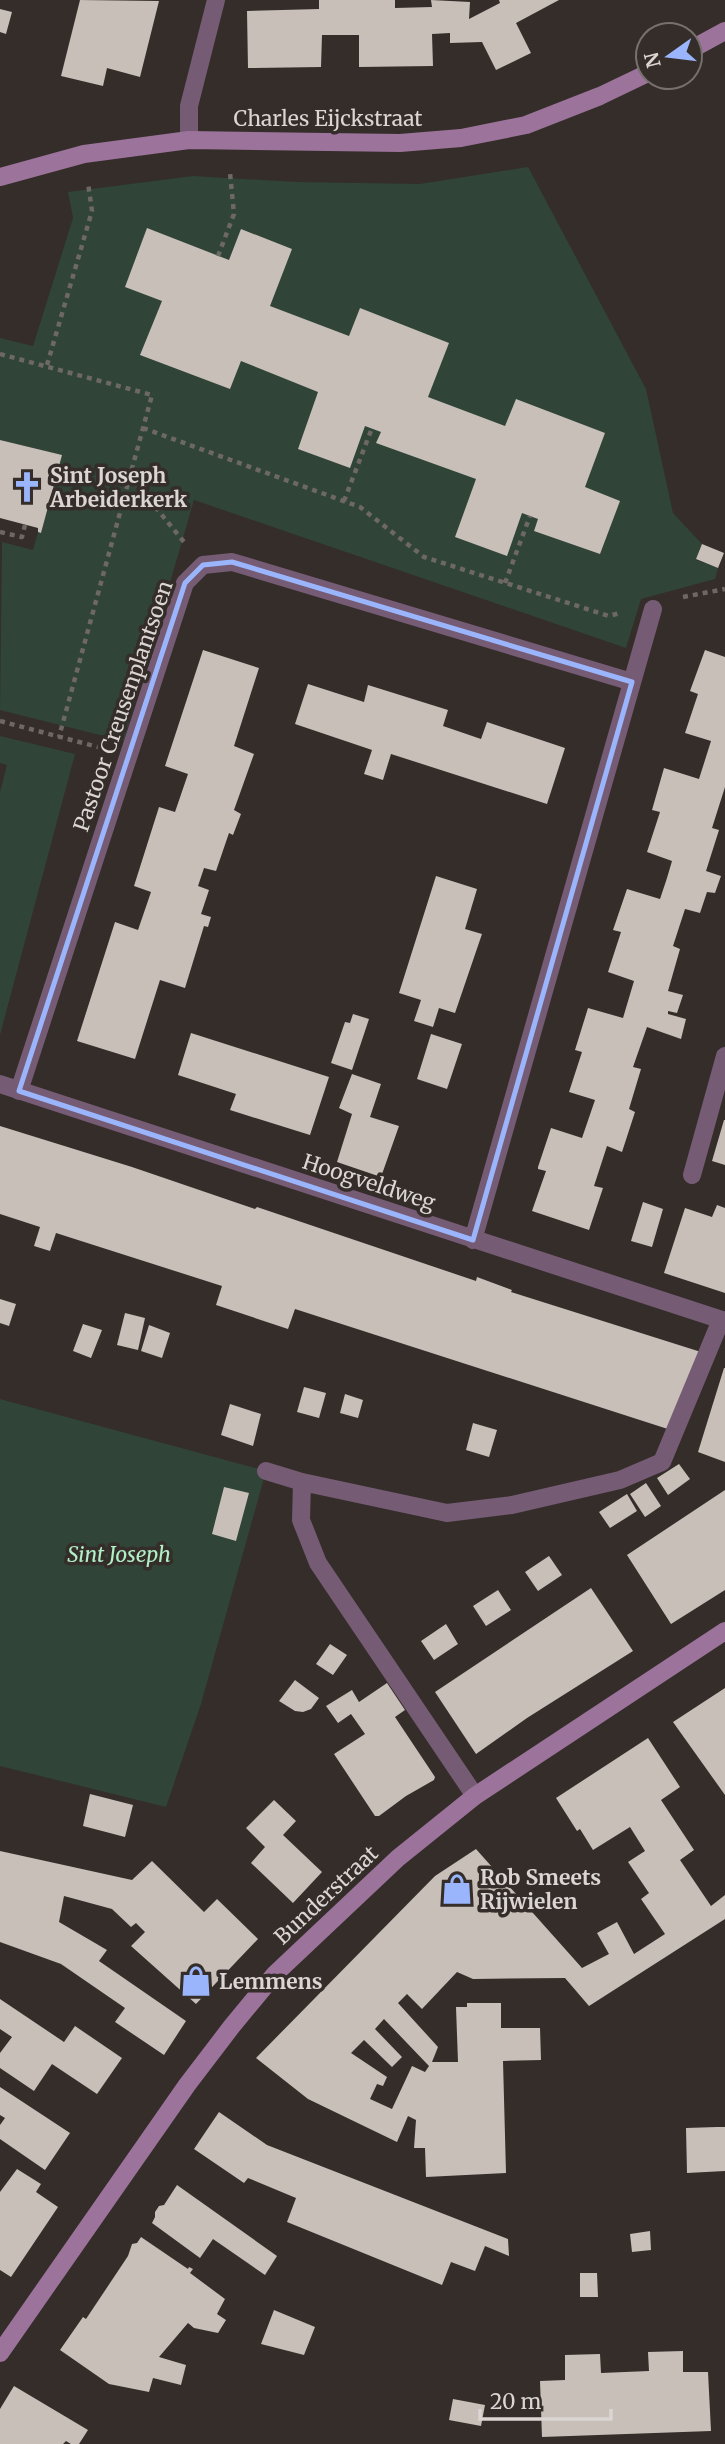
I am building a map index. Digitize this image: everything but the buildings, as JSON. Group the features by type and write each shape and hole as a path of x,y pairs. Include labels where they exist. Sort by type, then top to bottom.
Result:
{"street":[{"path":"190,140 189,106 216,0"},
{"path":"704,42 725,31"},
{"name":"Charles Eijckstraat","path":"0,177 84,154 190,140 400,143 461,138 526,125 634,80"},
{"path":"203,565 232,562 632,682"},
{"name":"Pastoor Creusenplantsoen","path":"19,1091 185,583 203,565"},
{"path":"473,1240 653,608"},
{"path":"692,1175 725,1056"},
{"name":"Hoogveldweg","path":"0,1084 723,1320"},
{"path":"266,1471 302,1482 447,1513 512,1505 620,1480 662,1462 723,1320"},
{"path":"302,1482 301,1520 318,1563 475,1796"},
{"name":"Bunderstraat","path":"0,2353 187,2085 275,1974 398,1858 475,1796 725,1631"}],"path":[{"path":"218,256 234,214 226,141"},
{"path":"47,365 92,211 84,154"},
{"path":"0,354 152,395 58,737"},
{"path":"143,428 360,507 424,557 609,615 631,610"},
{"path":"344,501 372,428"},
{"path":"130,476 203,565"},
{"path":"505,583 530,516"},
{"path":"0,531 22,537 24,525"},
{"path":"678,598 725,589"},
{"path":"0,721 130,756"}],"highlighted area":[{"path":"232,562 632,682 473,1240 19,1091 185,583 203,565"}],"green space":[{"path":"528,167 646,389 673,513 702,544 696,560 718,568 715,579 641,599 626,648 194,500 124,741 0,710 2,542 33,550 38,532 41,533 61,455 0,440 0,338 33,346 73,218 68,192 193,176 297,182 420,184"},
{"path":"0,736 75,754 0,1035 0,792 7,765 0,763"},
{"name":"Sint Joseph","path":"0,1399 266,1471 201,1704 166,1807 0,1766"}],"place":[{"name":"Sint Joseph Arbeiderkerk","path":"27,487"},
{"name":"Rob Smeets Rijwielen","path":"457,1889"},
{"name":"Lemmens","path":"196,1981"}]}
